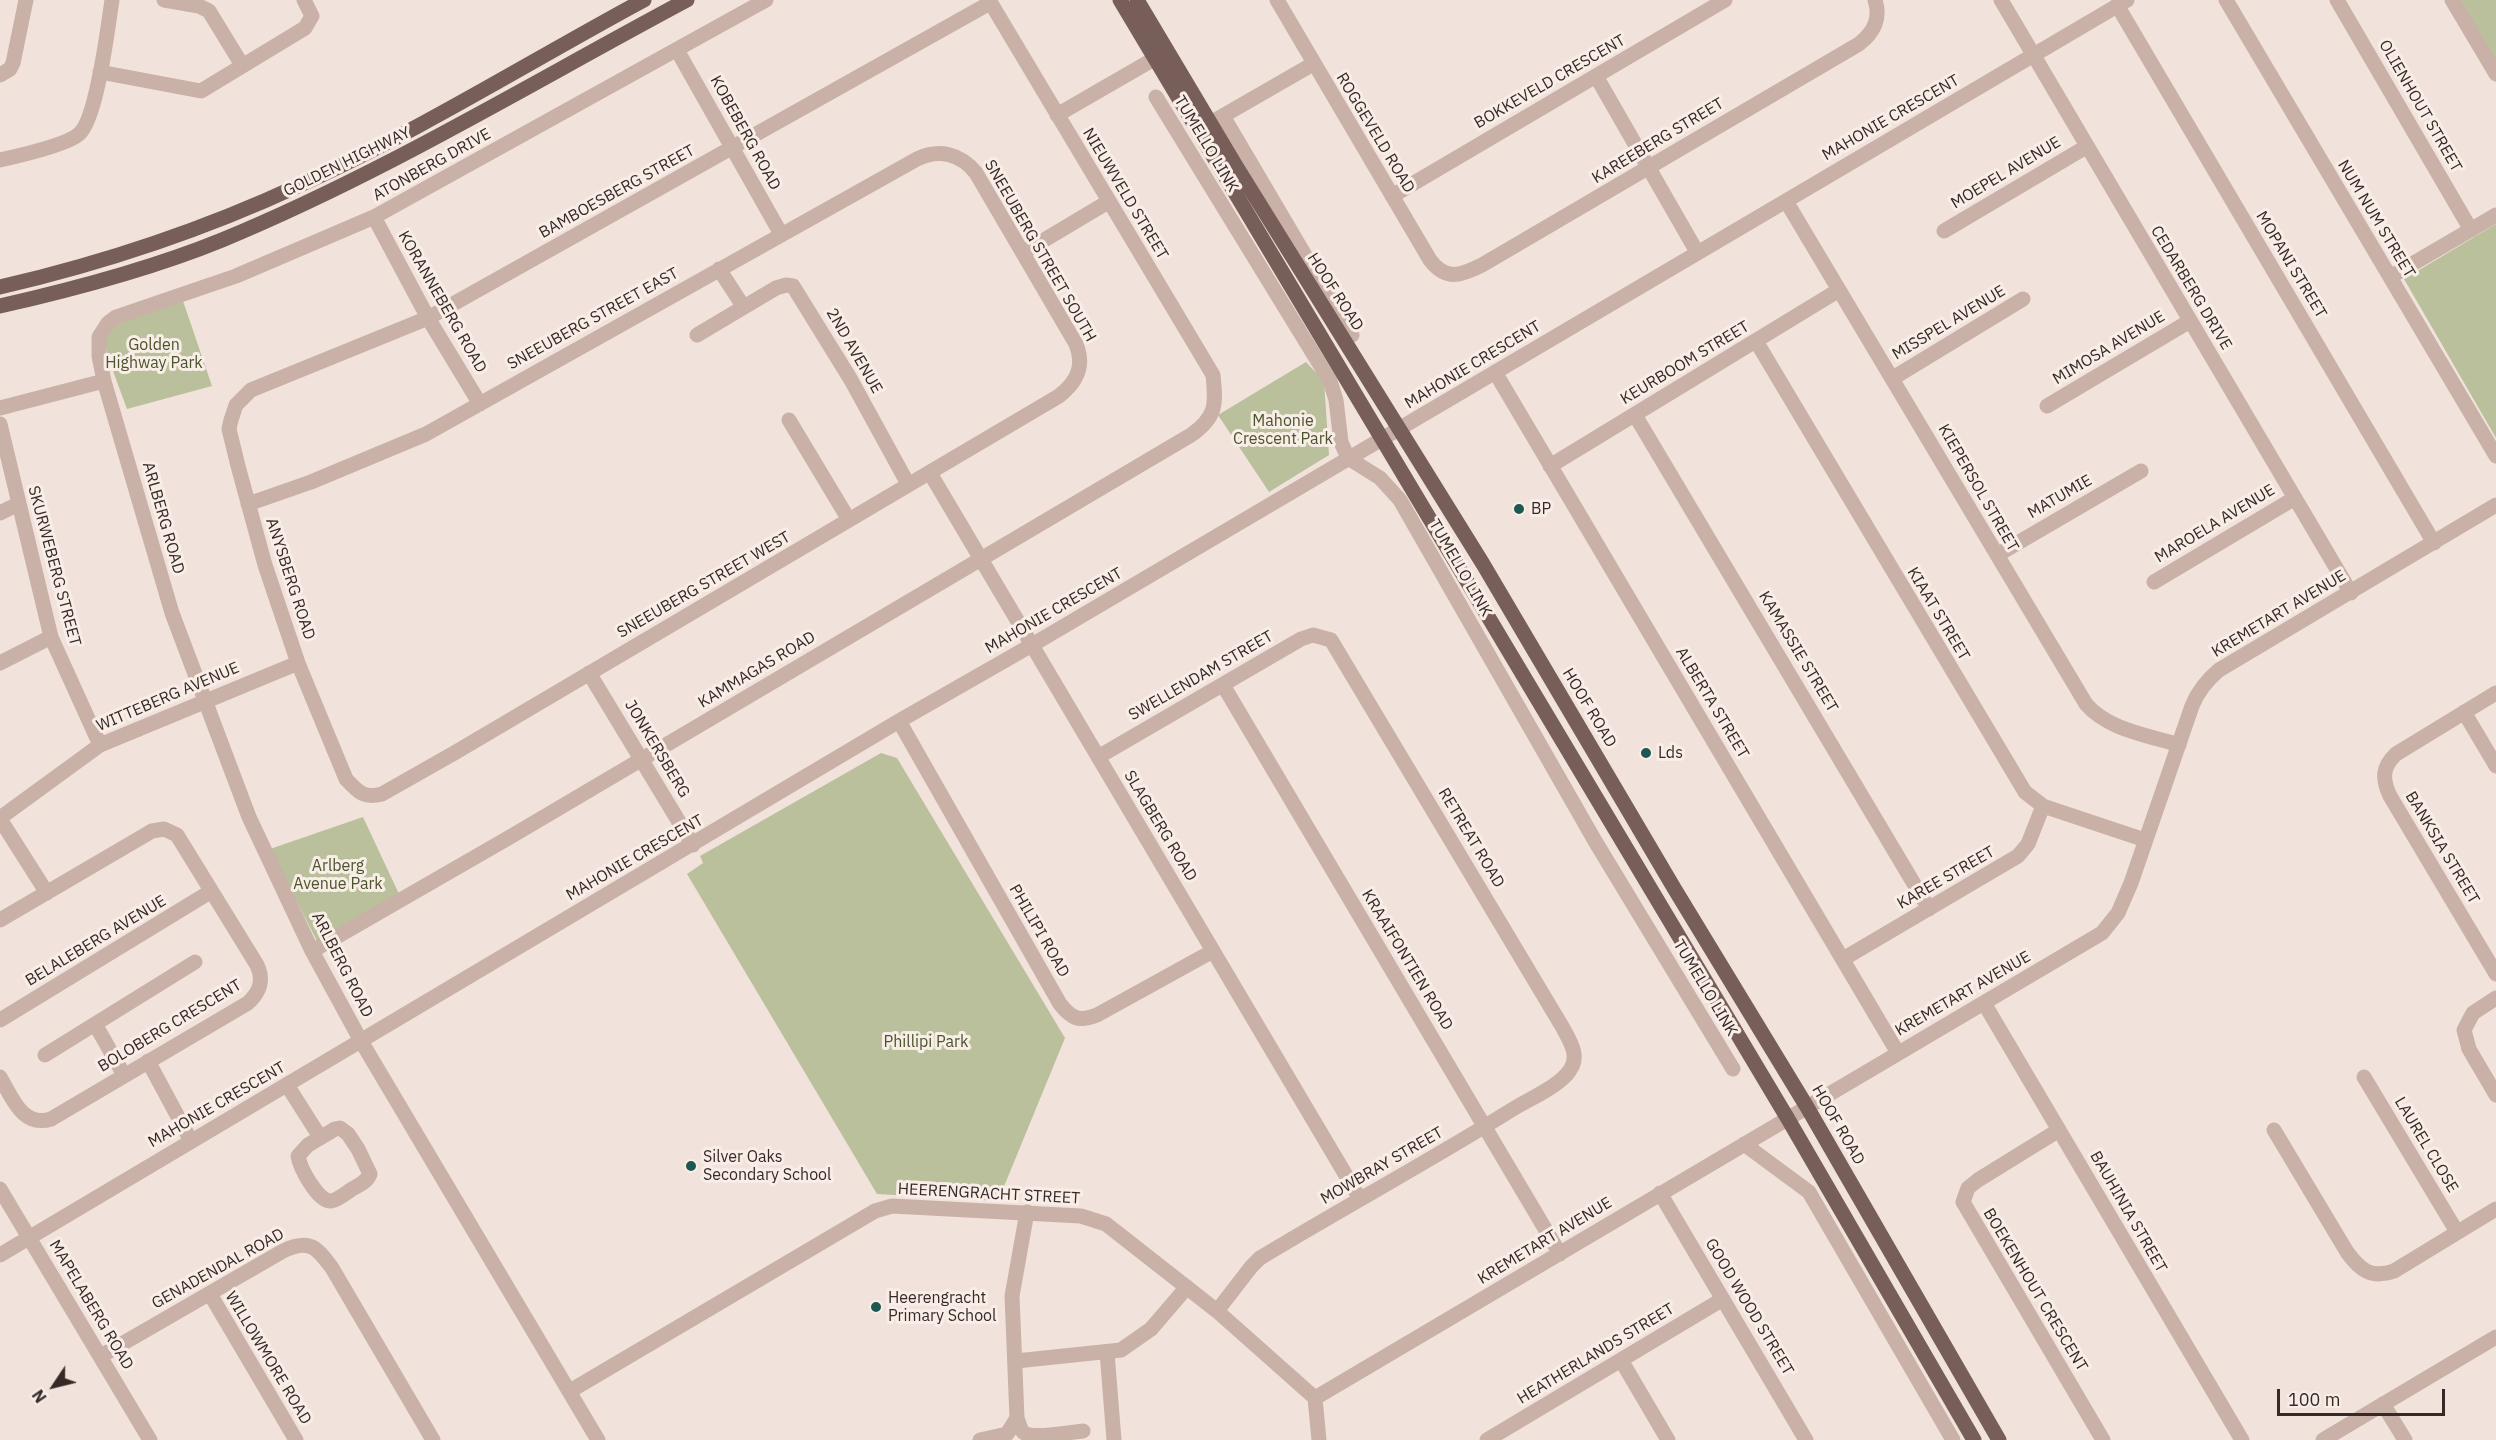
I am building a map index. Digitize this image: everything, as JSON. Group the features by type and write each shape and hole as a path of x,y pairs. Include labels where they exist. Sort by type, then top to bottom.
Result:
{"main road":[{"name":"GOLDEN HIGHWAY","path":"0,287 79,268 138,250 191,231 299,186 396,138 644,0"},
{"name":"GOLDEN HIGHWAY","path":"0,306 77,288 169,259 221,240 301,205 421,147 536,81 687,0"},
{"name":"HOOF ROAD","path":"1120,0 1210,123 1278,236 1400,428 1807,1107 1999,1440"},
{"name":"HOOF ROAD","path":"1137,0 1161,55"},
{"name":"HOOF ROAD","path":"1210,123 1383,438 1578,770 1788,1119 1974,1440"}],"street":[{"path":"0,75 10,69 13,63 26,0"},
{"path":"0,160 70,140 79,135 88,120 100,72 112,0"},
{"path":"164,0 200,6 209,12 242,65"},
{"path":"100,72 197,92 305,28 312,16 304,0"},
{"name":"ATONBERG DRIVE","path":"102,331 117,317 236,276 374,217 766,0"},
{"name":"ROGGEVELD ROAD","path":"1277,0 1430,260 1440,271 1451,275"},
{"name":"BOKKEVELD CRESCENT","path":"1392,196 1725,0"},
{"name":"KAREEBERG STREET","path":"1451,275 1482,265 1859,44 1870,36 1876,27 1875,0"},
{"name":"CEDARBERG DRIVE","path":"2001,0 2351,593"},
{"name":"NUM NUM STREET","path":"2226,0 2496,456"},
{"name":"OLIENHOUT STREET","path":"2337,0 2471,230"},
{"path":"2452,0 2496,74"},
{"name":"NIEUWVELD STREET","path":"989,1 1213,375 1213,412"},
{"name":"BAMBOESBERG STREET","path":"251,390 428,318 989,1"},
{"name":"MAHONIE CRESCENT","path":"0,1255 899,721 2122,3"},
{"name":"MOPANI STREET","path":"2122,3 2434,543"},
{"name":"KOBEBERG ROAD","path":"677,50 781,234"},
{"path":"1057,115 1161,55"},
{"path":"1210,123 1313,64"},
{"path":"1596,76 1698,252"},
{"name":"TUMELLO LINK","path":"1156,97 1330,381 1336,400 1341,442 1348,458 1380,478 1400,500 1595,841 1733,1069"},
{"name":"TUMELLO LINK","path":"1210,123 1352,334"},
{"name":"MOEPEL AVENUE","path":"1944,231 2086,147"},
{"name":"SNEEUBERG STREET EAST","path":"248,504 322,477 426,434 925,155 948,154"},
{"name":"SNEEUBERG STREET SOUTH","path":"948,154 966,162 976,172 1024,252 1076,344 1080,364 1076,379"},
{"name":"KIEPERSOL STREET","path":"1786,201 2077,691 2095,714 2110,723 2179,745"},
{"path":"1024,252 1108,202"},
{"path":"2390,277 2496,215"},
{"name":"KORANNEBERG ROAD","path":"374,217 428,318 480,404"},
{"path":"719,269 743,306"},
{"name":"2ND AVENUE","path":"698,334 743,306 783,285 791,285 796,289 851,380 908,484"},
{"name":"KEURBOOM STREET","path":"1550,466 1839,290"},
{"name":"MISSPEL AVENUE","path":"1893,378 2024,299"},
{"name":"MIMOSA AVENUE","path":"2047,406 2190,321"},
{"name":"ARLBERG ROAD","path":"102,331 99,344 104,381 172,613 249,817 312,951 361,1041 598,1440"},
{"name":"KIAAT STREET","path":"1756,341 2028,796 2043,806 2145,840"},
{"name":"ALBERTA STREET","path":"1495,372 1898,1053"},
{"name":"SNEEUBERG STREET WEST","path":"346,779 356,791 364,796 382,794 1059,396 1076,379"},
{"path":"0,408 104,381"},
{"name":"ANYSBERG ROAD","path":"251,390 236,405 229,429 265,565 298,663 346,779"},
{"name":"KAMMAGAS ROAD","path":"312,951 1191,435 1208,422 1213,412"},
{"name":"KAMASSIE STREET","path":"1635,415 1929,909"},
{"path":"789,420 849,520"},
{"name":"SKURWEBERG STREET","path":"0,424 51,637 100,745"},
{"name":"MATUMIE","path":"1997,555 2141,471"},
{"name":"SLAGBERG ROAD","path":"930,472 1360,1199"},
{"name":"MAROELA AVENUE","path":"2154,582 2295,498"},
{"path":"0,513 18,504"},
{"name":"KREMETART AVENUE","path":"1315,1398 2094,938 2110,925 2118,914 2131,883 2195,697 2209,678 2496,505"},
{"name":"SWELLENDAM STREET","path":"1098,757 1301,639 1312,635 1325,638"},
{"path":"0,663 51,637"},
{"name":"RETREAT ROAD","path":"1325,638 1334,644 1563,1028 1574,1053 1574,1062"},
{"name":"WITTEBERG AVENUE","path":"0,819 100,745 298,663"},
{"name":"JONKERSBERG","path":"589,673 693,845"},
{"name":"KRAAIFONTIEN ROAD","path":"1223,685 1560,1254"},
{"path":"2496,693 2464,712 2496,766"},
{"name":"BANKSIA STREET","path":"2464,712 2389,760 2385,769 2385,786 2496,974"},
{"name":"PHILIPI ROAD","path":"899,721 1060,1004 1076,1019 1084,1020 1097,1016 1213,951"},
{"name":"KAREE STREET","path":"1843,959 2018,856 2028,844 2043,806"},
{"path":"0,819 47,894"},
{"name":"BOLOBERG CRESCENT","path":"0,920 128,844 152,831 164,829 177,835 257,965 262,978 258,992 248,1003 43,1121 31,1120 22,1113 0,1077"},
{"name":"BELALEBERG AVENUE","path":"0,1020 210,892"},
{"path":"45,1054 195,962"},
{"path":"2496,998 2473,1013 2464,1030 2469,1048 2496,1095"},
{"name":"BAUHINIA STREET","path":"1984,1003 2242,1440"},
{"path":"95,1024 124,1075"},
{"path":"148,1061 191,1141"},
{"name":"MOWBRAY STREET","path":"1217,1311 1260,1258 1485,1127 1559,1081 1570,1070 1574,1062"},
{"name":"LAUREL CLOSE","path":"2364,1077 2457,1232"},
{"path":"287,1085 320,1137"},
{"path":"335,1129 342,1129 358,1149 370,1172 367,1180 335,1200 322,1198 298,1159 302,1149 320,1137 335,1129"},
{"name":"BOEKENHOUT CRESCENT","path":"2059,1130 1978,1180 1968,1188 1964,1202 2103,1440"},
{"path":"2274,1130 2347,1251 2364,1269 2379,1275 2394,1271 2496,1209"},
{"path":"1744,1144 1796,1181 1812,1197 1953,1440"},
{"name":"MAPELABERG ROAD","path":"0,1189 150,1440"},
{"name":"GOOD WOOD STREET","path":"1660,1193 1806,1440"},
{"name":"HEERENGRACHT STREET","path":"570,1391 874,1211 892,1206 1081,1216 1106,1224 1217,1311 1315,1398"},
{"path":"1027,1212 1012,1296 1017,1418 1026,1434 1083,1431"},
{"name":"GENADENDAL ROAD","path":"101,1356 291,1247 305,1244 317,1250 332,1268 433,1440"},
{"path":"1016,1361 1107,1352 1130,1346 1146,1333 1187,1287"},
{"name":"WILLOWMORE ROAD","path":"210,1294 296,1440"},
{"name":"HEATHERLANDS STREET","path":"1494,1438 1723,1299"},
{"path":"2323,1440 2495,1340"},
{"path":"1107,1352 1114,1440"},
{"path":"1621,1360 1668,1440"},
{"path":"1315,1398 1319,1440"},
{"path":"2383,1404 2404,1440"},
{"path":"980,1440 1007,1434 1017,1418"}],"green space":[{"path":"2459,0 2496,0 2496,64"},
{"path":"2496,224 2496,438 2404,279"},
{"name":"Golden Highway Park","path":"182,298 212,386 127,409 106,348 108,334 125,319"},
{"name":"Mahonie Crescent Park","path":"1306,362 1324,381 1329,455 1269,492 1218,415"},
{"name":"Phillipi Park","path":"881,753 897,758 1065,1038 998,1201 877,1194 687,874 703,863 700,856"},
{"name":"Arlberg Avenue Park","path":"363,817 399,894 318,943 270,849"}],"place":[{"name":"BP","path":"1519,509"},
{"name":"Lds","path":"1646,753"},
{"name":"Silver Oaks Secondary School","path":"691,1166"},
{"name":"Heerengracht Primary School","path":"876,1307"}]}
